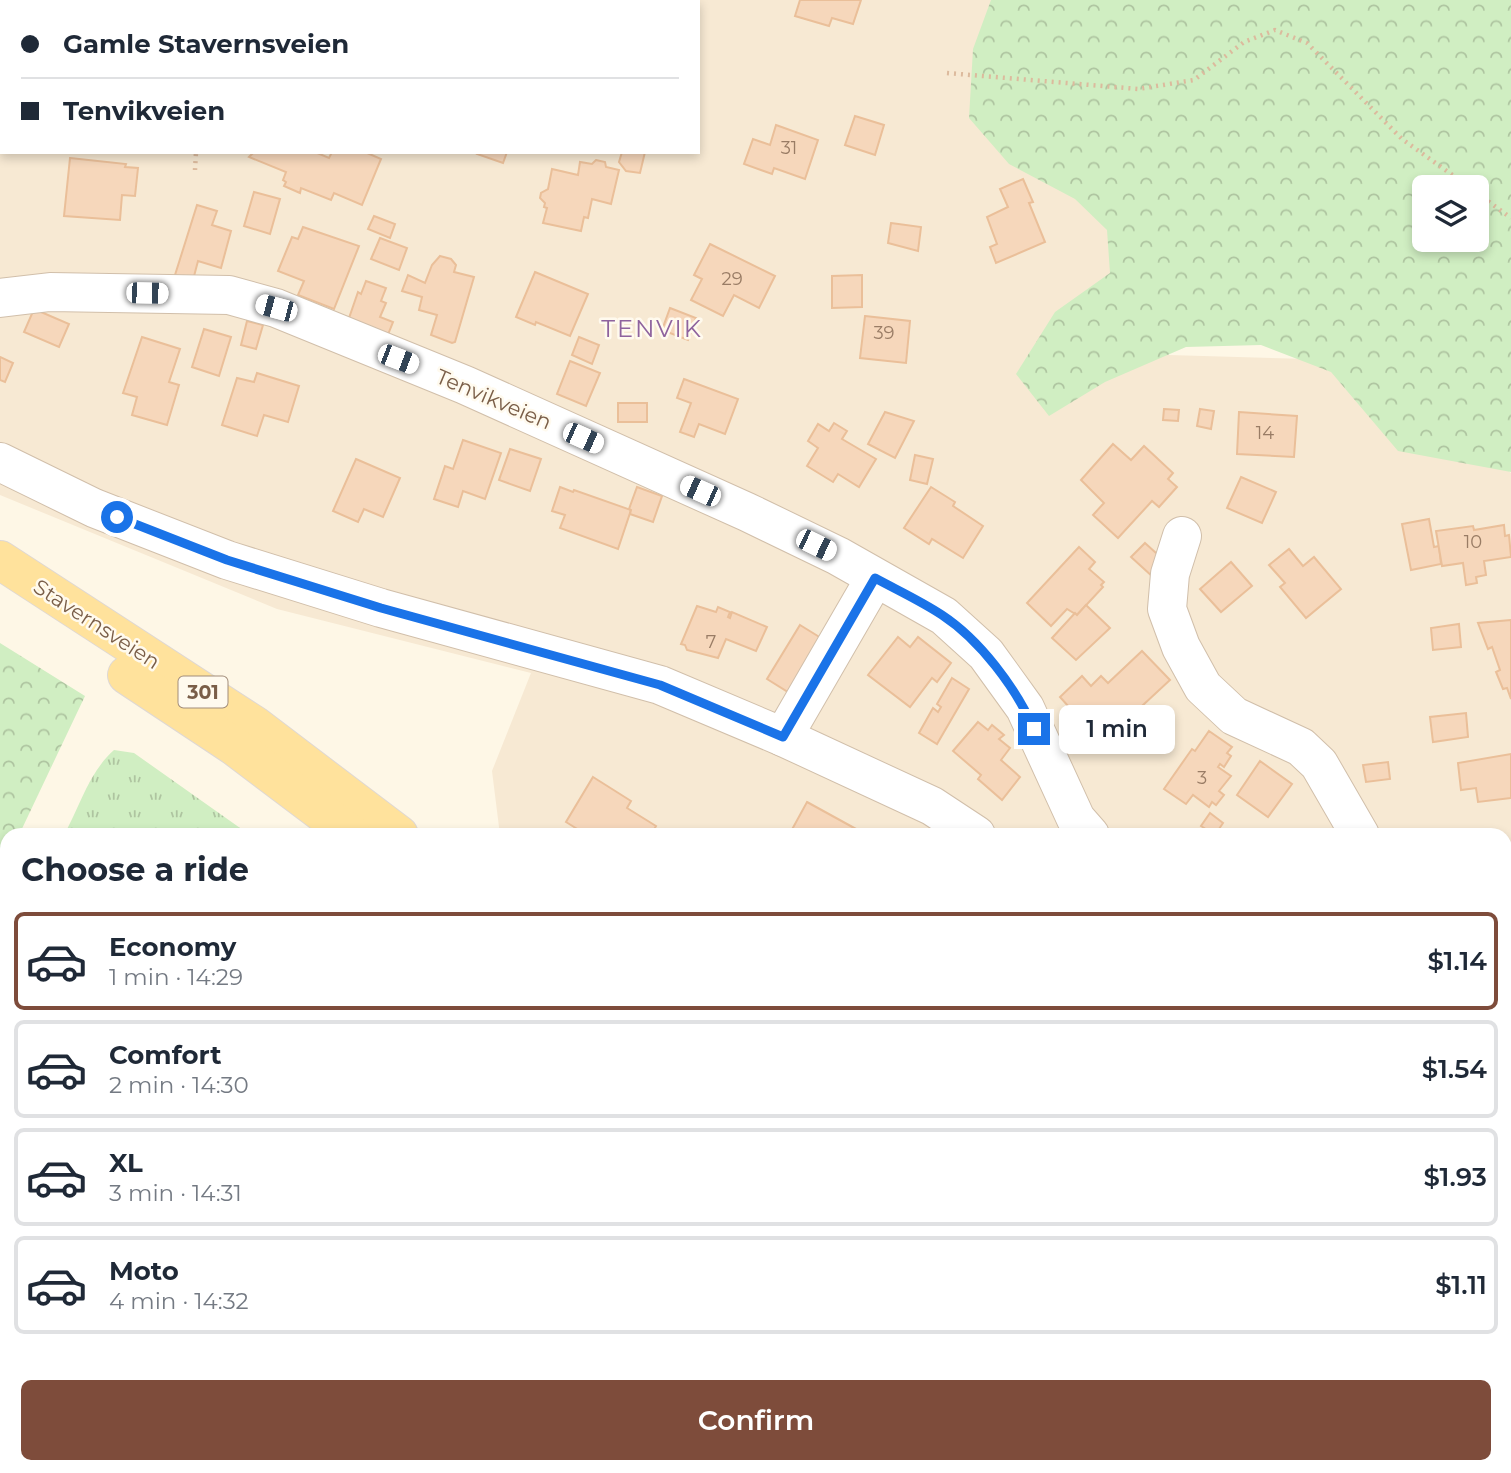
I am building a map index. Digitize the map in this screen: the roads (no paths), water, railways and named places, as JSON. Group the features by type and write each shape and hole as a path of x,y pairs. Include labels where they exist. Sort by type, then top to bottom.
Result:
{"main road":[{"name":"Stavernsveien","path":"0,560 254,725 390,828"},
{"name":"Stavernsveien","path":"0,590 234,746 343,828"}],"street":[{"name":"Tenvikveien","path":"0,298 50,292 229,295 276,308 465,385 838,556 944,616 986,654 1025,708 1076,819 1084,828"},
{"path":"0,462 94,508 227,560 381,608 660,685 783,737 932,806 965,828"},
{"path":"1182,536 1170,574 1167,609 1181,647 1203,687 1234,716 1301,747 1319,764 1356,828"},
{"path":"783,737 875,578"}],"district":[{"name":"TENVIK","path":"652,328"}]}
